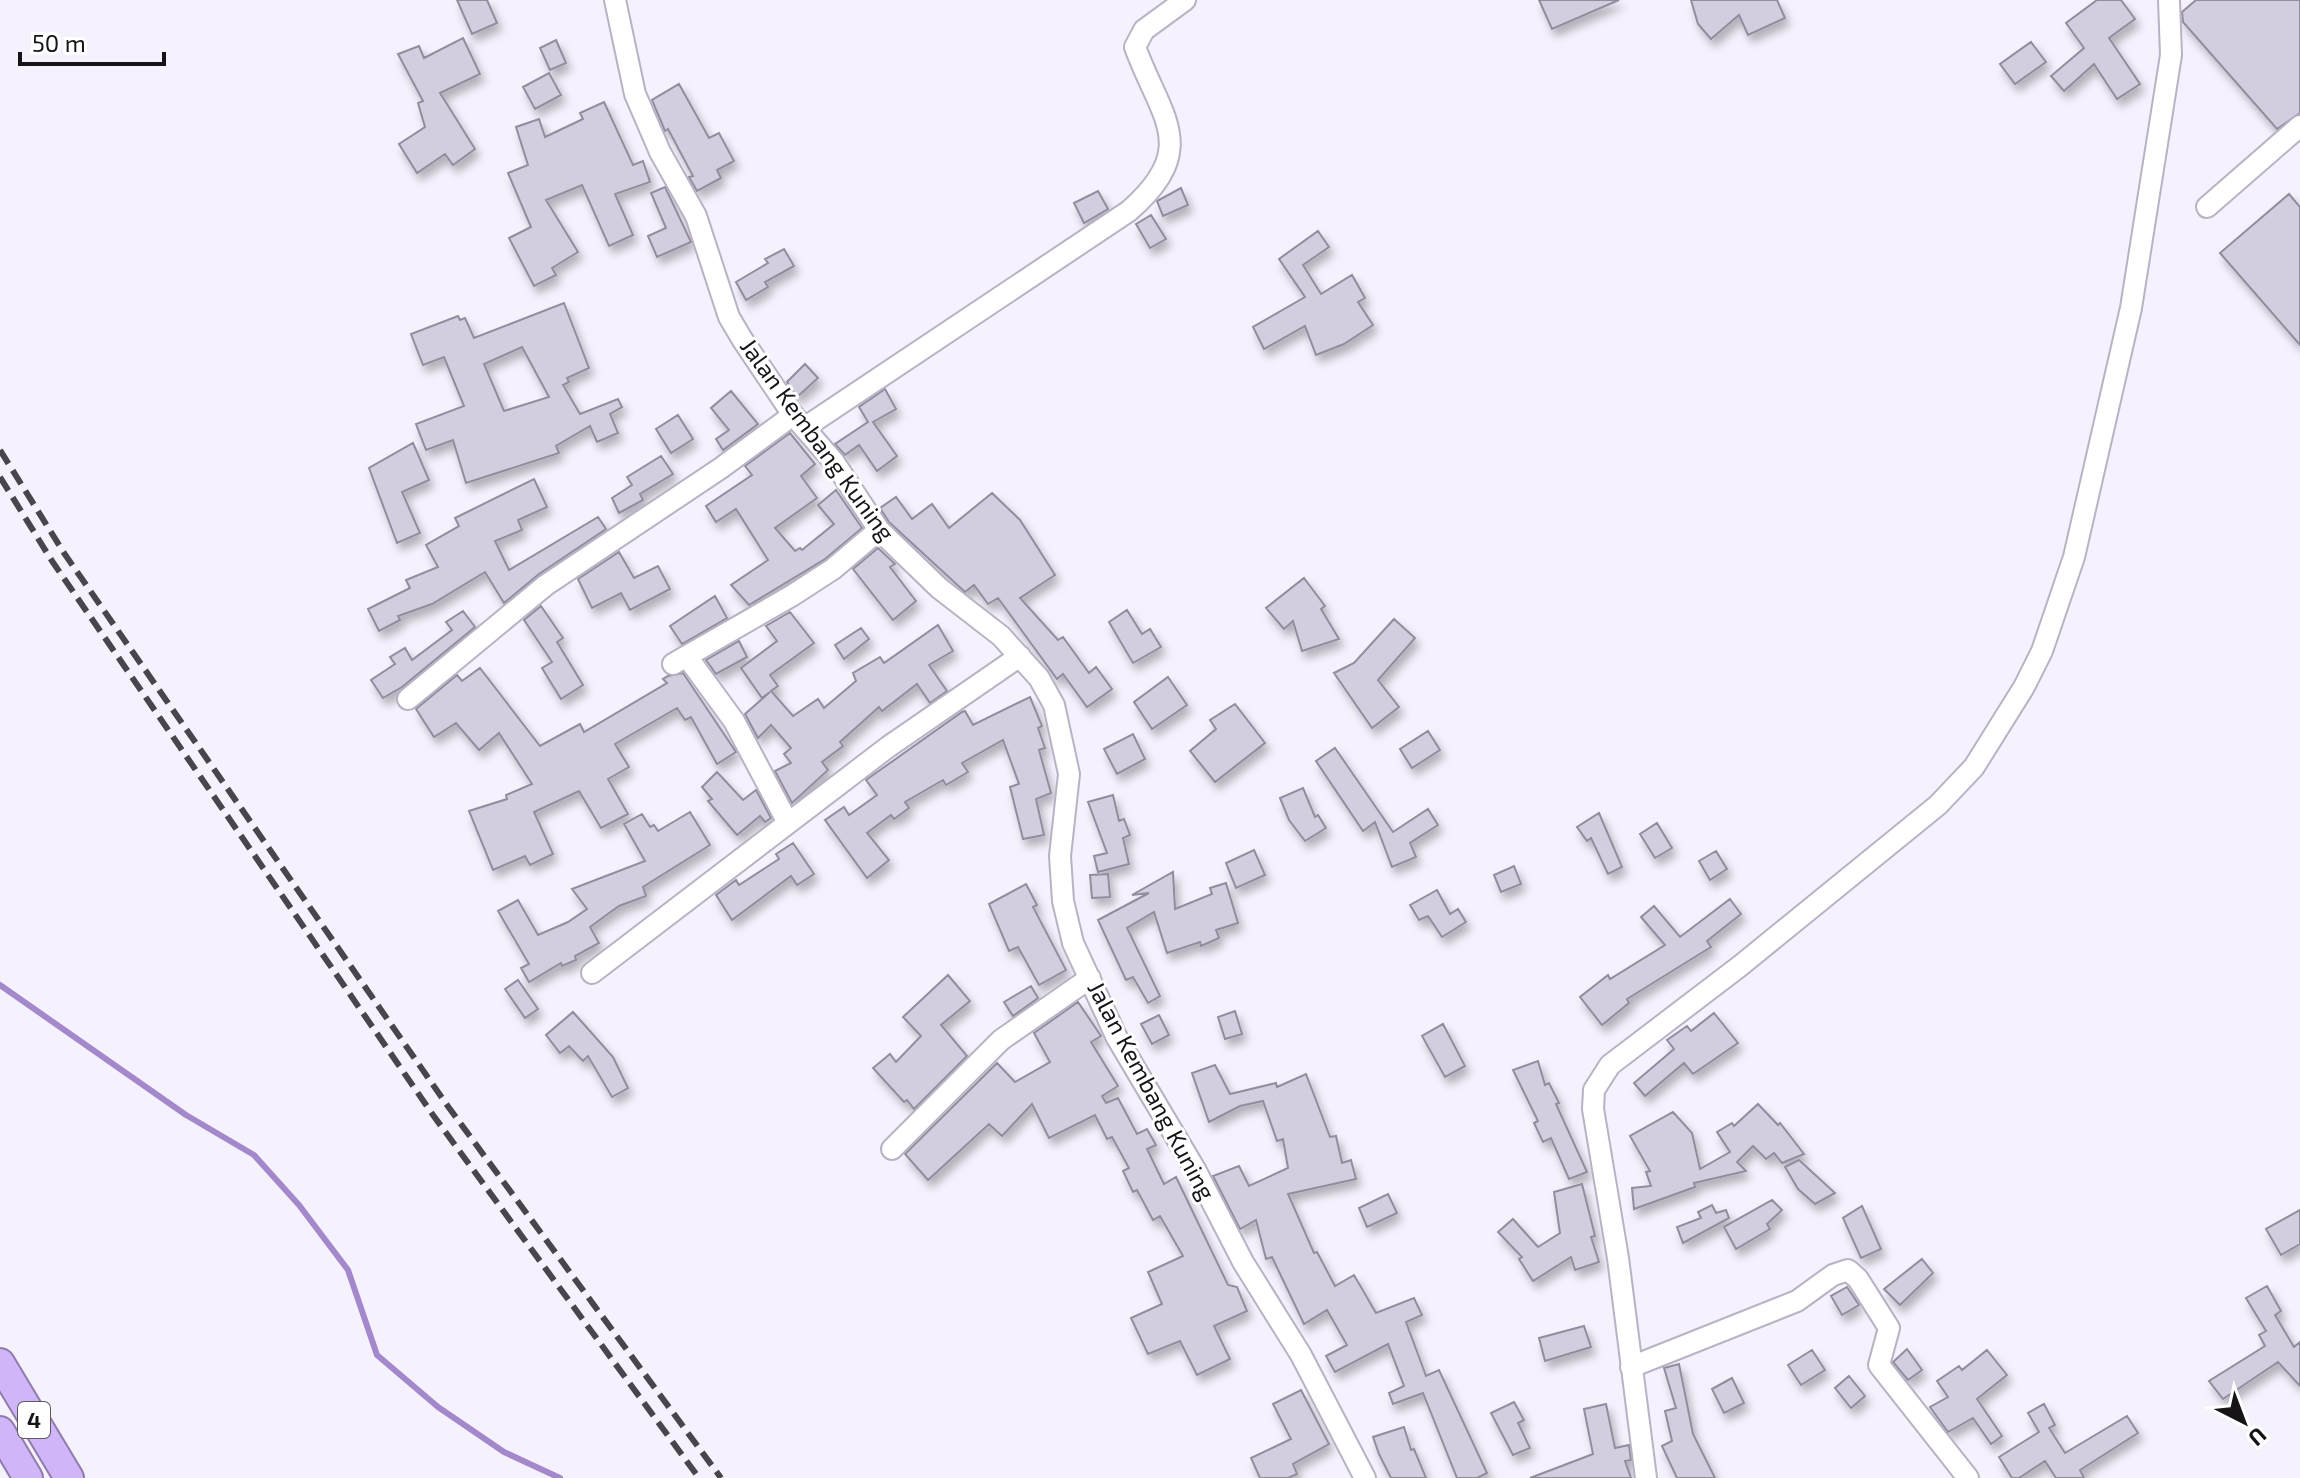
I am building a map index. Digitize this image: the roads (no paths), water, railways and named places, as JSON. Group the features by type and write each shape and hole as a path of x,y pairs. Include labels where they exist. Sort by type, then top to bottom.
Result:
{"highway":[{"name":"4","path":"0,1363 69,1478"},
{"name":"4","path":"0,1431 28,1478"}],"street":[{"name":"Jalan Kembang Kuning","path":"615,0 635,94 660,152 696,216 729,317 798,421 834,462 879,530 921,573 972,611 1020,656 1054,705 1065,752 1068,788 1060,856 1063,901 1073,943 1123,1047 1196,1171 1243,1262 1301,1355 1365,1478"},
{"path":"408,699 546,585 721,468 1129,211 1151,192 1168,158 1169,124 1135,47 1144,30 1185,0"},
{"path":"1646,1478 1618,1258 1593,1109 1594,1090 1619,1058 1740,966 1938,805 1974,767 2024,687 2042,651 2074,557 2131,308 2171,55 2169,0"},
{"path":"2207,207 2300,126"},
{"path":"788,823 734,721 681,661 833,569 879,530"},
{"path":"592,973 888,747 1020,656"},
{"path":"892,1149 1001,1040 1090,978"},
{"path":"1631,1367 1797,1301 1833,1275 1848,1270 1858,1279 1889,1328 1879,1365 1968,1478"}],"waterway":[{"path":"0,985 186,1115 254,1155 299,1205 348,1270 377,1355 438,1407 504,1452 560,1478"}],"railway":[{"path":"0,450 64,553 447,1105 721,1478"},
{"path":"0,477 52,561 433,1115 699,1478"}]}
